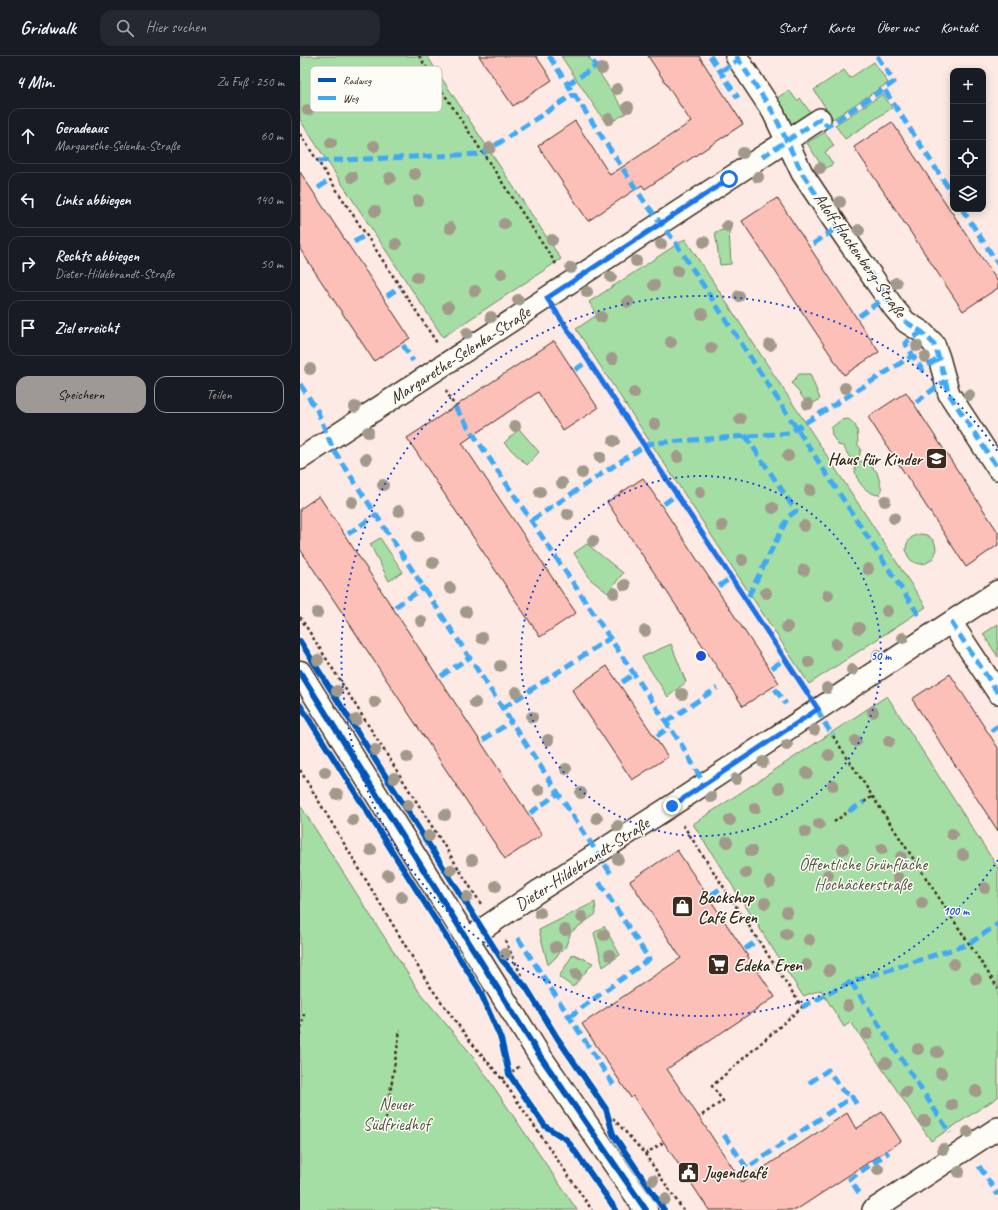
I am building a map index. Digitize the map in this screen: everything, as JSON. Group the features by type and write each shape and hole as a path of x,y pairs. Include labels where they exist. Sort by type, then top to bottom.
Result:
{"street":[{"name":"Adolf-Hackenberg-Straße","path":"736,56 773,112 802,173 894,308 906,322 922,332 934,344 949,394 998,469"},
{"name":"Margarethe-Selenka-Straße","path":"300,459 820,119"},
{"name":"Dieter-Hildebrandt-Straße","path":"468,939 540,890 672,806 998,591"},
{"path":"951,622 998,693"},
{"path":"300,672 538,1053 646,1210"},
{"path":"873,1210 998,1128"}],"path":[{"path":"418,56 425,66"},
{"path":"442,92 569,284"},
{"path":"300,134 449,362"},
{"path":"547,298 818,709"},
{"path":"300,617 481,904"},
{"path":"833,736 998,988"},
{"path":"300,770 429,985 470,1041 502,1079 592,1210"},
{"path":"864,802 873,796"},
{"path":"672,806 802,1007 712,1086 723,1101 699,1117"},
{"path":"834,822 850,811"},
{"path":"508,944 526,987"},
{"path":"511,971 526,987"},
{"path":"300,1034 304,1014"},
{"path":"384,1131 400,1030"},
{"path":"508,1067 514,1080"},
{"path":"609,1115 611,1128"},
{"path":"609,1115 645,1154 683,1210"},
{"path":"645,1154 664,1142"}],"green space":[{"path":"300,56 427,56 434,66 310,66 310,112 442,112 442,79 561,259 443,337 300,120"},
{"path":"561,56 588,56 626,113 607,125"},
{"path":"874,62 888,83 833,119 814,90 844,70 850,78"},
{"path":"789,90 797,101 800,98 810,112 792,125 774,100"},
{"path":"883,94 892,108 845,139 835,125"},
{"path":"825,132 834,146 825,152 833,164 817,174 813,168 820,163 807,143"},
{"path":"729,229 731,264 720,265 715,232"},
{"path":"685,239 926,607 809,684 576,329 597,315 589,302"},
{"path":"799,374 810,374 820,399 809,406 792,383"},
{"path":"848,419 854,424 857,430 858,445 861,449 859,457 850,458 843,446 838,445 832,435 831,428 841,420"},
{"path":"519,429 539,452 527,465 504,443"},
{"path":"866,461 877,472 882,490 879,495 874,494 864,488 857,479 855,468 856,463"},
{"path":"921,534 927,535 935,543 935,555 927,563 921,564 915,563 907,555 906,549 907,543 915,535"},
{"path":"380,538 403,572 389,581 370,544"},
{"path":"587,544 623,573 608,593 591,580 574,553"},
{"path":"998,624 998,657 983,634"},
{"path":"671,644 686,682 668,697 642,657"},
{"name":"Öffentliche Grünfläche Hochäckerstraße","path":"887,696 998,868 998,1097 931,1141 851,1022 844,1027 821,990 803,996 693,824"},
{"name":"Neuer Südfriedhof","path":"300,805 420,993 472,1055 577,1210 300,1210"},
{"path":"595,902 596,914 571,932 565,948 548,965 539,930"},
{"path":"604,926 620,955 603,967 594,933"},
{"path":"573,954 593,963 573,987 559,977"}],"building":[{"path":"479,56 536,56 552,80 513,106"},
{"path":"648,56 699,56 743,124 645,189 642,185 588,221 538,146 575,121 610,175 691,122"},
{"path":"892,122 950,210 950,212 952,212 998,282 998,288 963,311 854,147"},
{"path":"300,172 410,338 374,361 300,249"},
{"path":"777,198 879,352 844,375 742,221"},
{"path":"554,341 598,408 563,431 538,392 462,443 576,613 540,637 407,438"},
{"path":"906,392 998,532 998,545 966,567 868,417"},
{"path":"643,478 779,683 743,706 607,502"},
{"path":"319,496 542,835 505,859 300,549 300,509"},
{"path":"607,666 668,757 632,780 572,690"},
{"path":"950,674 998,748 998,831 912,699"},
{"path":"677,850 775,997 667,1069 742,1182 847,1113 856,1129 882,1112 901,1141 796,1210 709,1210 633,1096 631,1098 582,1024 681,958 630,881"}],"marked path":[{"path":"549,56 644,201 675,242 920,617"},
{"path":"567,85 596,66 589,56"},
{"path":"710,56 738,98"},
{"path":"736,56 773,112 802,173 838,227 894,308 906,322 922,332 934,344 949,394 998,469"},
{"path":"877,56 894,82 884,89 950,190"},
{"path":"721,71 738,60"},
{"path":"762,157 820,119 828,126 884,89"},
{"path":"318,161 482,154 574,94"},
{"path":"318,188 330,180"},
{"path":"964,212 998,264"},
{"path":"813,244 838,227"},
{"path":"354,242 366,235"},
{"path":"387,296 400,287"},
{"path":"859,316 886,297"},
{"path":"922,332 905,343 922,370 939,358"},
{"path":"403,345 413,361"},
{"path":"532,520 644,446 653,443 789,433 912,356"},
{"path":"575,370 588,361"},
{"path":"916,402 945,381"},
{"path":"300,384 317,410 333,449 611,874"},
{"path":"455,407 683,747 704,784"},
{"path":"745,435 796,511 788,517 746,601"},
{"path":"664,504 676,495"},
{"path":"348,534 377,514"},
{"path":"719,586 731,578"},
{"path":"395,607 425,587"},
{"path":"951,622 998,693"},
{"path":"503,708 610,638"},
{"path":"441,676 470,657"},
{"path":"772,668 785,659"},
{"path":"622,682 634,674"},
{"path":"666,722 717,688"},
{"path":"775,689 786,704"},
{"path":"818,709 822,719 833,736"},
{"path":"483,740 512,721"},
{"path":"991,731 998,726"},
{"path":"657,736 670,727"},
{"path":"530,813 559,793"},
{"path":"849,811 864,802"},
{"path":"569,1017 649,959 599,882"},
{"path":"711,895 723,887"},
{"path":"802,1007 851,982 969,944 998,924"},
{"path":"518,938 615,1087"},
{"path":"745,949 758,940"},
{"path":"851,982 950,1133"},
{"path":"809,1083 828,1070 842,1090 852,1097"},
{"path":"724,1135 747,1168 852,1097 859,1108"},
{"path":"859,1193 850,1179 889,1152"},
{"path":"979,1166 998,1195"}],"cycle path":[{"path":"300,641 502,960 526,987 558,1039 606,1109 613,1134 664,1210"},
{"path":"300,672 538,1053 646,1210"},
{"path":"300,705 479,989 501,1039 509,1074 545,1126 567,1140 616,1210"}],"place":[{"name":"Haus für Kinder","path":"937,459"},
{"name":"Backshop Café Eren","path":"682,907"},
{"name":"Edeka Eren","path":"718,965"},
{"name":"Jugendcafé","path":"689,1172"}],"route":[{"path":"672,806 818,709 547,298 729,179"}]}
